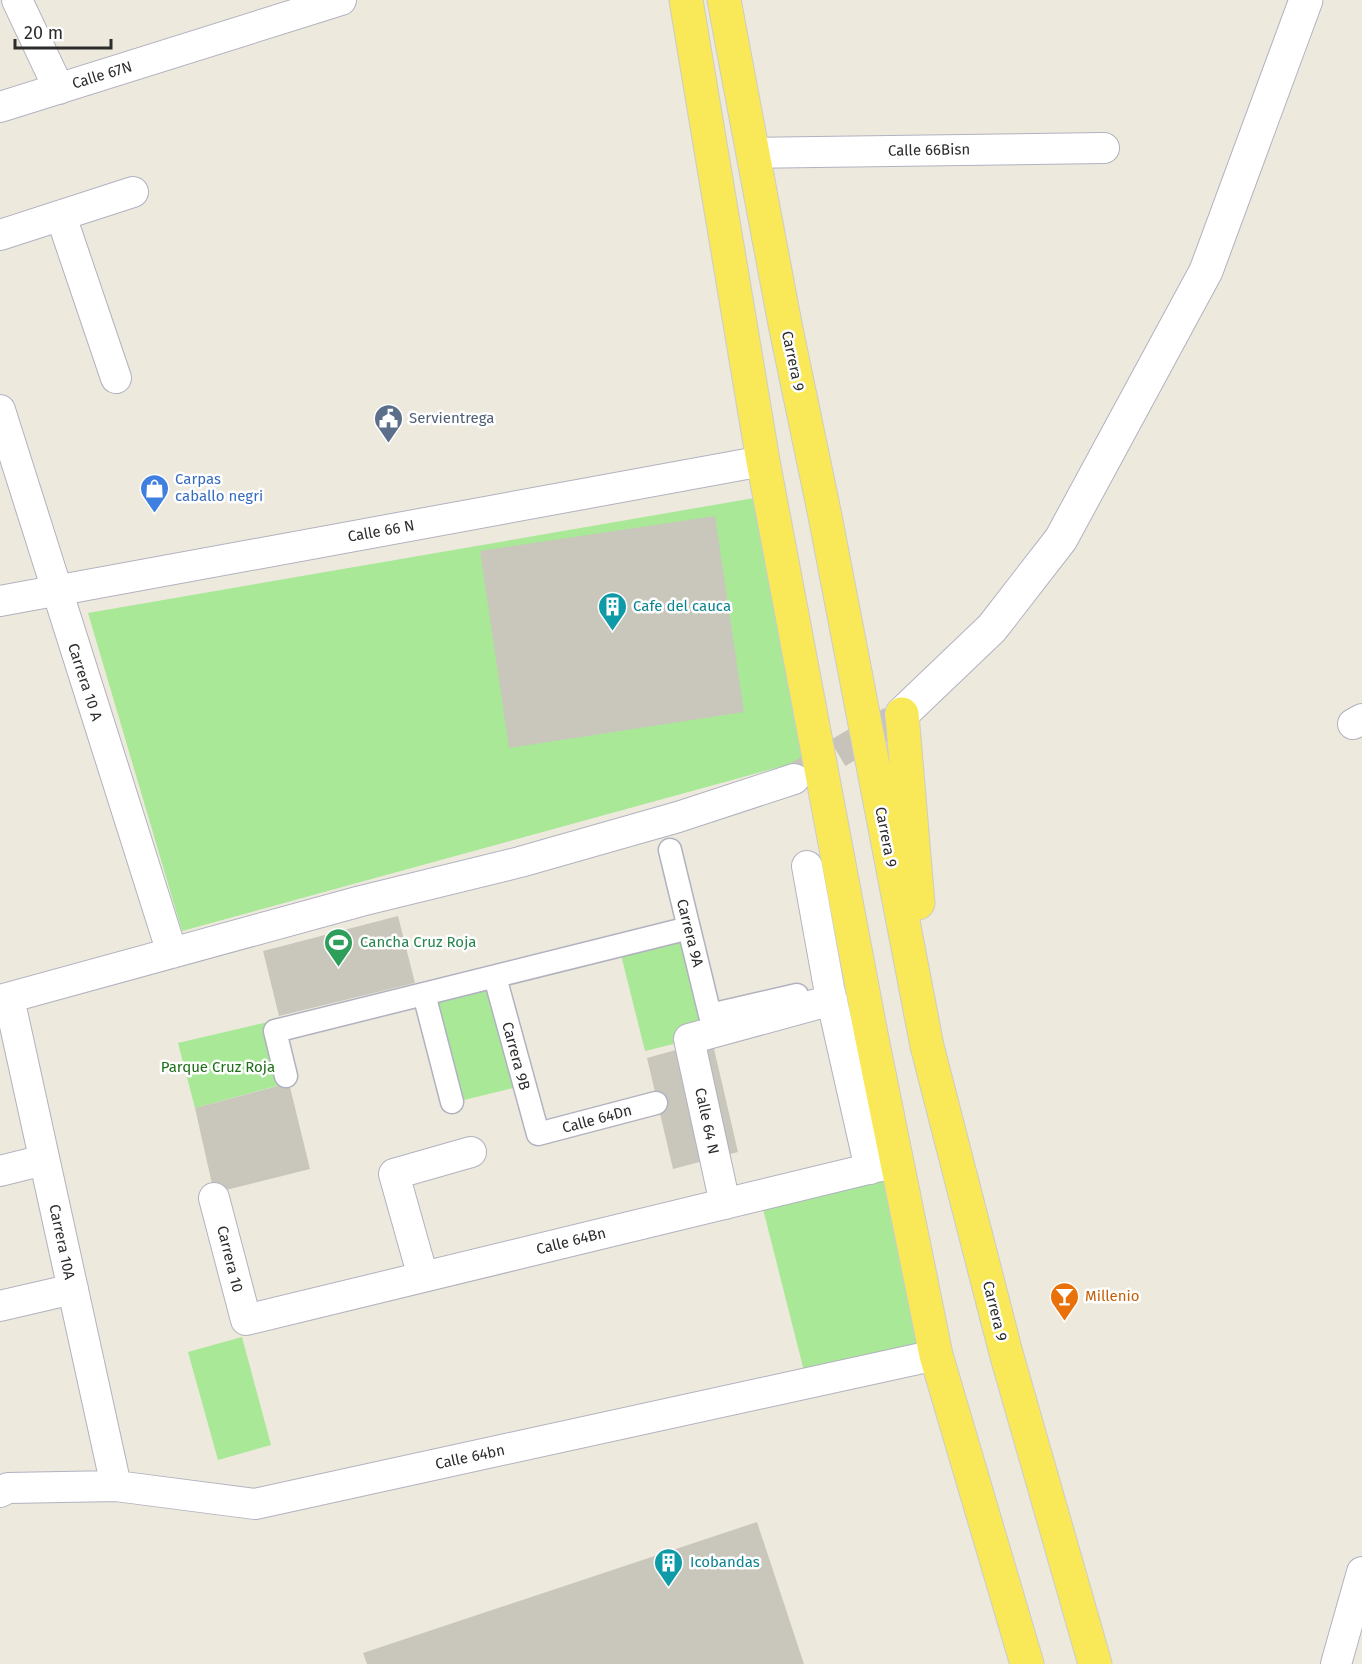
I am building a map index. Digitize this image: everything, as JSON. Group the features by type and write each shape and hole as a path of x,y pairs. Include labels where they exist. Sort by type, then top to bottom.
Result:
{"main road":[{"path":"686,0 884,1166 936,1355 1027,1664"},
{"name":"Carrera 9","path":"724,0 927,1046 1005,1353 1095,1664"},
{"path":"927,1046 918,911 897,718 992,628 1061,539 1206,271 1306,0"}],"street":[{"path":"17,0 58,89"},
{"name":"Calle 67N","path":"0,108 58,89 264,11 341,0"},
{"name":"Calle 66Bisn","path":"753,153 1104,148"},
{"path":"0,235 133,192"},
{"path":"61,216 116,378"},
{"name":"Carrera 10 A","path":"0,410 172,953"},
{"name":"Calle 66 N","path":"0,601 763,461"},
{"path":"5,999 361,902 520,862 678,817 794,778"},
{"name":"Carrera 9A","path":"670,850 710,1015 831,994"},
{"path":"807,866 831,994 884,1166"},
{"path":"286,1076 275,1031 689,928"},
{"name":"Carrera 9B","path":"495,977 538,1134"},
{"path":"424,994 452,1102"},
{"name":"Calle 64 N","path":"725,1204 689,1039 831,994"},
{"name":"Carrera 10A","path":"5,999 44,1160 116,1486"},
{"name":"Calle 64Dn","path":"538,1134 656,1103"},
{"path":"423,1277 394,1174 471,1152"},
{"path":"0,1171 44,1160"},
{"name":"Calle 64Bn","path":"246,1320 884,1166"},
{"name":"Carrera 10","path":"214,1198 246,1320"},
{"path":"0,1306 73,1289"},
{"name":"Calle 64bn","path":"0,1492 8,1488 116,1486 255,1504 936,1355"},
{"path":"1336,1664 1362,1572"}],"green space":[{"path":"760,497 805,760 182,931 88,613"},
{"path":"685,935 710,1035 645,1051 620,951"},
{"path":"493,981 521,1086 456,1102 428,996"},
{"name":"Parque Cruz Roja","path":"268,1022 284,1084 195,1108 178,1043"},
{"path":"890,1171 923,1347 806,1379 762,1205"},
{"path":"242,1337 271,1445 218,1460 188,1352"}],"building":[{"name":"Cafe del cauca","path":"715,516 744,712 509,748 480,551"},
{"name":"Cancha Cruz Roja","path":"398,916 415,983 279,1016 263,951"},
{"path":"712,1040 738,1152 673,1169 647,1058"},
{"path":"289,1083 310,1169 214,1193 195,1108"},
{"name":"Icobandas","path":"757,1522 804,1664 367,1664 363,1653"}],"tunnel":[{"path":"799,776 892,721"}],"place":[{"name":"Servientrega","path":"388,444"},
{"name":"Carpas caballo negri","path":"154,514"},
{"name":"Cafe del cauca","path":"612,632"},
{"name":"Cancha Cruz Roja","path":"339,968"},
{"name":"Millenio","path":"1064,1322"},
{"name":"Icobandas","path":"669,1588"}]}
